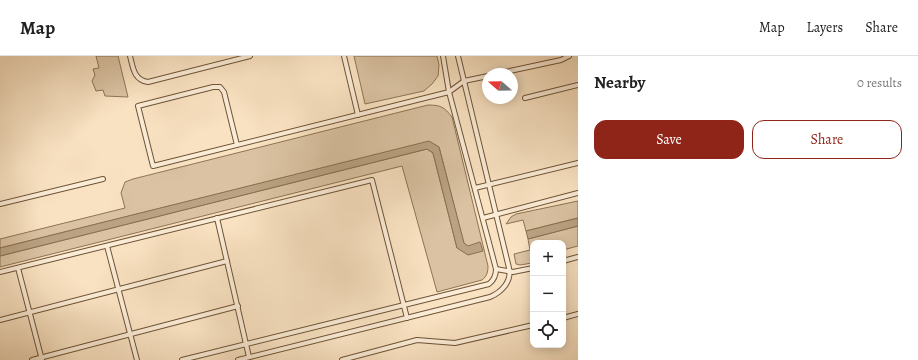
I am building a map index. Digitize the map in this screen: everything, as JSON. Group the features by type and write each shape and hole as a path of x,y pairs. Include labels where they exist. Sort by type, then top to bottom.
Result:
{"lane":[{"path":"130,56 134,73 142,81 148,82 250,56"},
{"path":"344,56 358,115"},
{"path":"182,360 489,284 495,278 496,270 494,260 450,92 443,56"},
{"path":"238,360 495,295 503,289 510,272 458,56"},
{"path":"518,69 561,60 569,56"},
{"path":"237,145 224,92 220,87 213,87 138,106 153,166 450,92 464,81 482,77"},
{"path":"525,98 578,85"},
{"path":"475,188 578,163"},
{"path":"0,204 103,179"},
{"path":"0,272 372,180 407,318"},
{"path":"483,218 578,193"},
{"path":"217,218 249,357"},
{"path":"107,246 137,360"},
{"path":"566,260 578,257"},
{"path":"0,320 227,261"},
{"path":"18,268 42,359"},
{"path":"496,270 513,272 530,269"},
{"path":"32,360 42,359 238,306"},
{"path":"566,317 578,314"},
{"path":"342,360 417,340 455,344 530,326"}],"shaded area":[{"path":"96,56 118,56 128,97 105,96 103,90 96,91 92,81 95,75 93,69 99,68"},
{"path":"354,56 437,56 439,65 438,76 424,91 365,104"},
{"path":"428,105 442,107 452,117 488,266 487,274 482,280 437,292 402,166 0,267 0,256 427,149 433,153 457,248 468,246 464,244 439,147 429,142 0,248 0,239 125,208 121,193 125,182 133,179"},
{"path":"429,141 439,147 464,243 468,246 480,242 483,251 468,255 457,248 433,153 427,149 0,256 0,248"},
{"path":"578,201 578,218 526,231 523,220 506,224 511,217 516,214"},
{"path":"578,218 578,226 528,239 526,231"},
{"path":"578,226 578,246 566,249 566,240 530,240 530,250 528,239"},
{"path":"530,250 530,263 516,264 514,254"}]}
